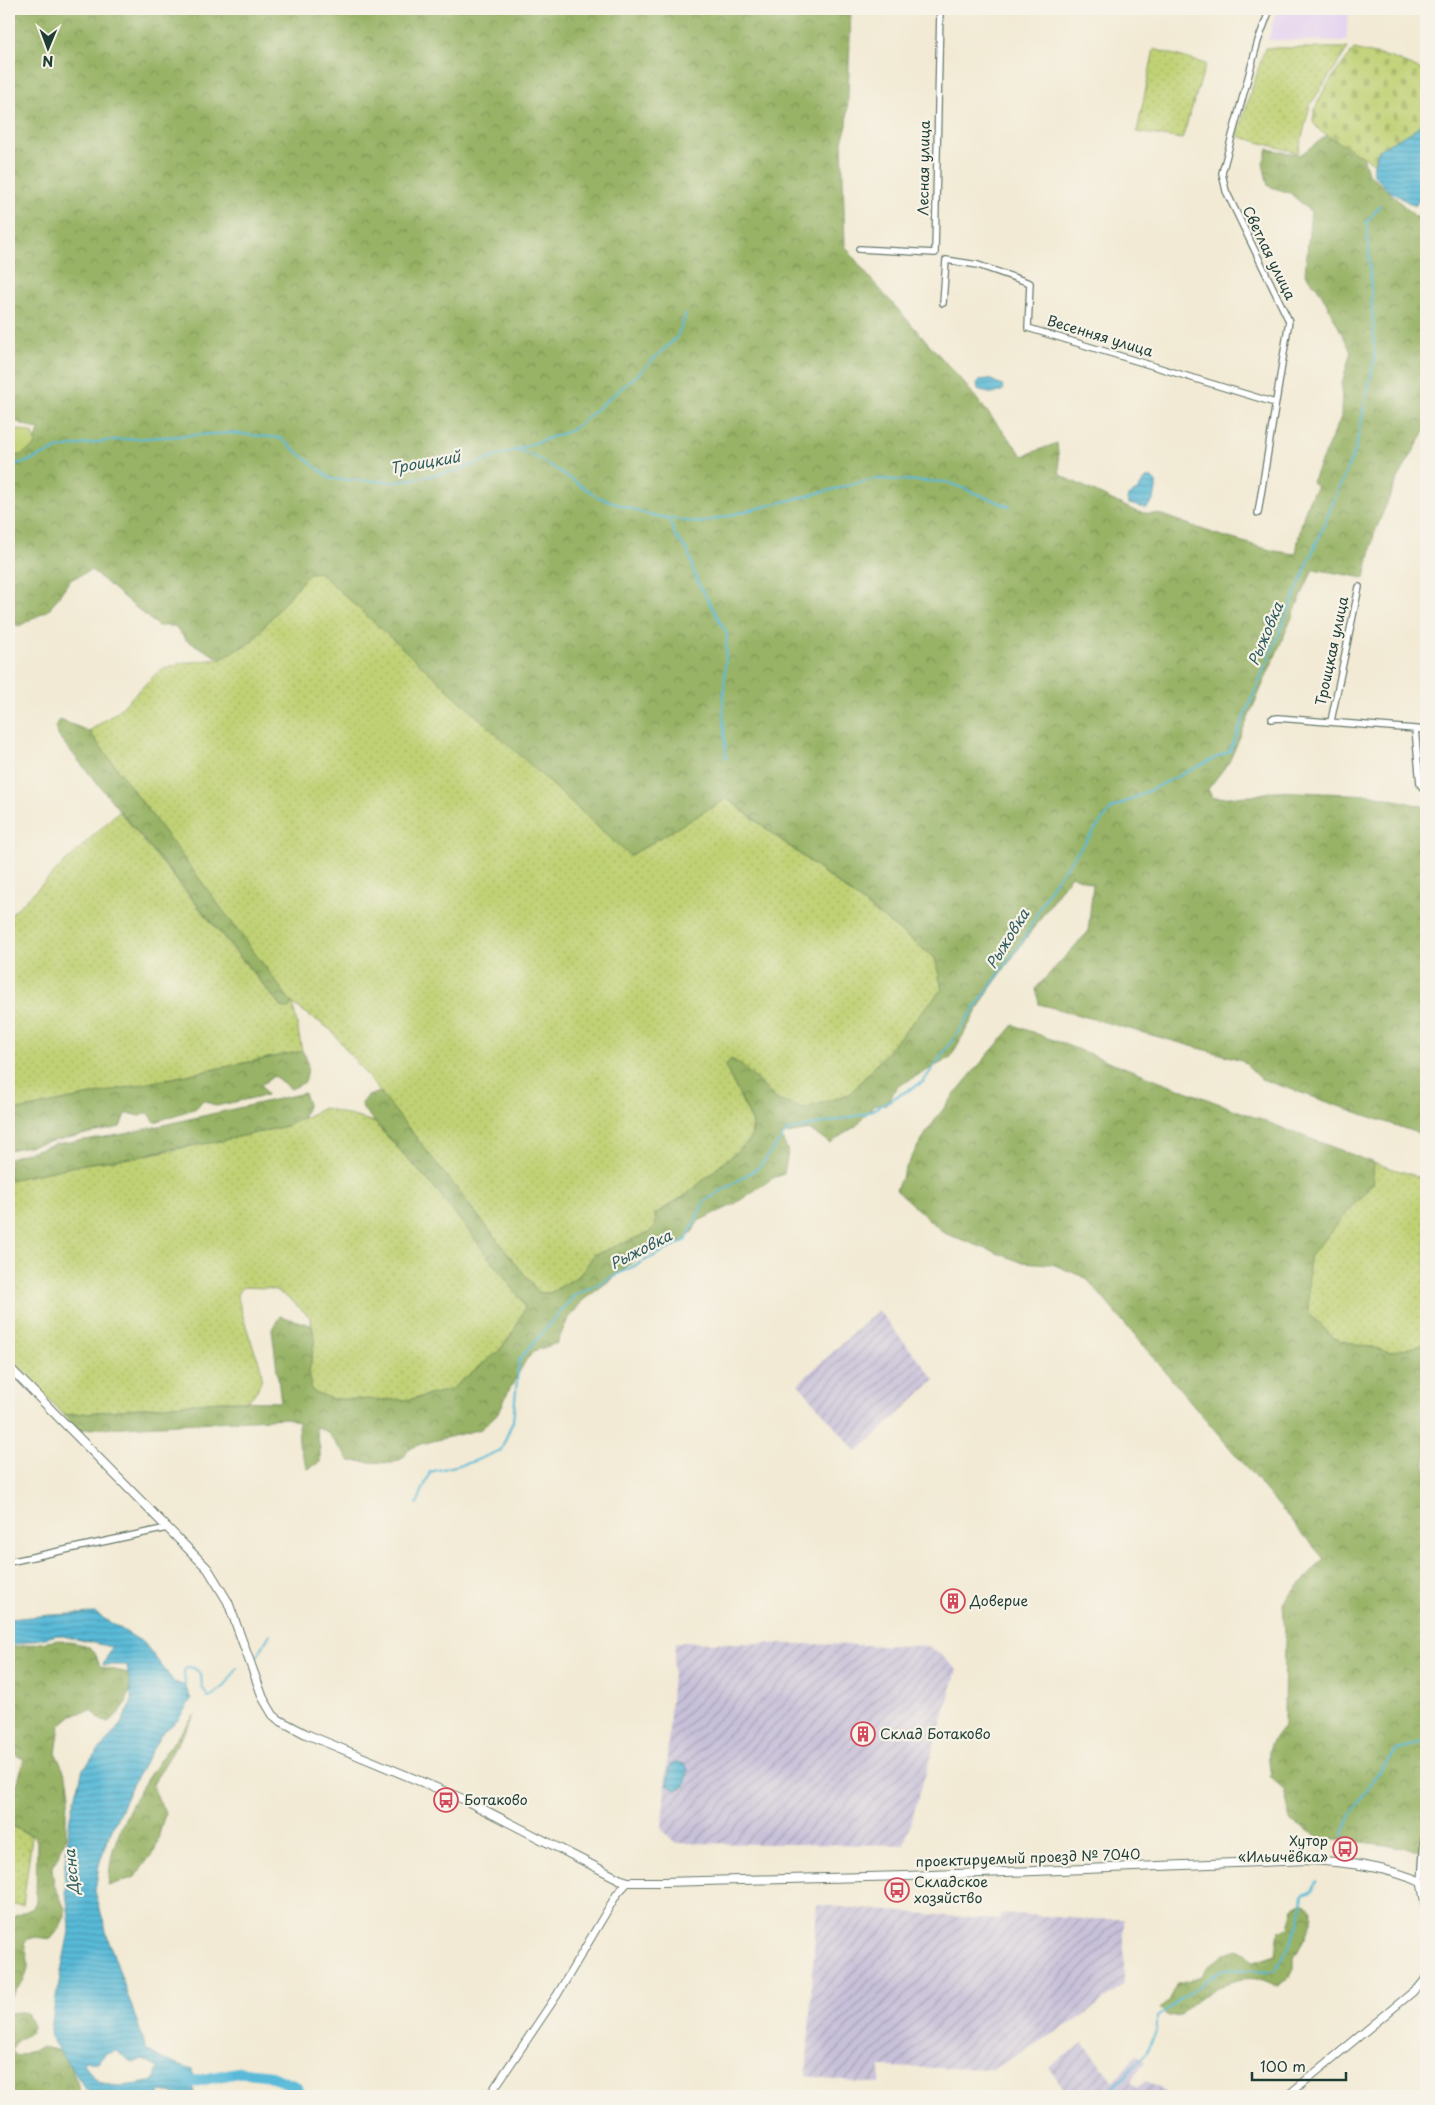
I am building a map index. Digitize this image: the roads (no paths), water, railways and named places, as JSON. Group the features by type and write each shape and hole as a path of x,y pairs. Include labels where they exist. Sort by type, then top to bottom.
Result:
{"main road":[{"path":"9,1368 208,1569 228,1602 263,1698 273,1715 279,1720 306,1734 463,1800 628,1882"},
{"name":"проектируемый проезд № 7040","path":"628,1882 907,1876 1307,1860 1341,1862 1373,1867 1424,1883"}],"street":[{"name":"Лесная улица","path":"860,249 935,253 940,9"},
{"name":"Светлая улица","path":"1258,513 1289,321 1226,191 1222,173 1258,41 1270,9"},
{"name":"Весенняя улица","path":"943,303 946,260 978,265 1030,283 1028,328 1275,403"},
{"name":"Троицкая улица","path":"1331,721 1359,587"},
{"name":"Троицкая улица","path":"1272,719 1331,721 1426,730"},
{"path":"1415,728 1420,784 1426,792"},
{"path":"9,1562 167,1528"},
{"path":"1426,1811 1424,1883 1426,1911"},
{"path":"489,2096 558,1995 617,1894 628,1882"},
{"path":"1287,2096 1420,1986 1426,1978"}],"water":[{"path":"1426,119 1426,191 1415,206 1389,191 1373,174 1374,163 1378,150 1413,131"},
{"path":"989,379 1002,385 1003,390 987,393 978,389 977,384 979,380"},
{"path":"1146,478 1152,478 1156,482 1153,501 1145,508 1129,504 1128,496 1137,491"},
{"path":"95,1613 144,1643 174,1682 185,1686 191,1699 178,1720 162,1733 132,1785 107,1840 99,1865 95,1891 109,1942 147,2050 162,2059 193,2069 194,2096 159,2092 159,2096 95,2096 87,2091 50,2037 70,1926 64,1873 70,1817 83,1769 121,1724 132,1701 127,1665 103,1665 112,1647 58,1635 9,1646 9,1619","holes":["116,2051 133,2063 142,2059 158,2068 154,2081 122,2086 104,2084 89,2072 83,2061 98,2063 105,2054"]},
{"path":"675,1763 685,1764 688,1769 685,1786 676,1790 667,1785 670,1765"}],"waterway":[{"name":"Рыжовка","path":"417,1504 430,1472 472,1462 501,1450 513,1421 519,1360 574,1296 686,1240 704,1202 759,1167 787,1131 865,1114 923,1082 1024,938 1052,885 1111,809 1230,751 1355,450 1375,356 1367,222 1380,205"},
{"name":"Троицкий","path":"9,465 26,462 60,448 113,440 231,433 280,438 331,479 397,482 455,471 572,430 638,374 677,337 686,314"},
{"path":"517,450 534,456 598,497 649,515 699,523 874,479 947,482 1010,507"},
{"path":"669,519 676,537 688,551 696,579 727,634 723,710 726,759"},
{"name":"Рыжовка","path":"254,1662 270,1634"},
{"name":"Рыжовка","path":"185,1687 184,1671 187,1667 194,1668 201,1674 202,1687 209,1698 225,1686 237,1668"},
{"path":"1342,1836 1351,1815 1374,1778 1398,1750 1426,1740"},
{"path":"1106,2096 1147,2052 1157,2029 1157,2017 1222,1969 1273,1971 1286,1952 1300,1923 1303,1894 1312,1891 1318,1881"},
{"name":"Десна","path":"179,2074 192,2082 240,2072 268,2075 297,2087 300,2096"}],"place":[{"name":"Доверие","path":"953,1601"},
{"name":"Склад Ботаково","path":"863,1734"},
{"name":"Ботаково","path":"446,1800"},
{"name":"Хутор «Ильичёвка»","path":"1345,1849"},
{"name":"Складское хозяйство","path":"897,1890"}]}
